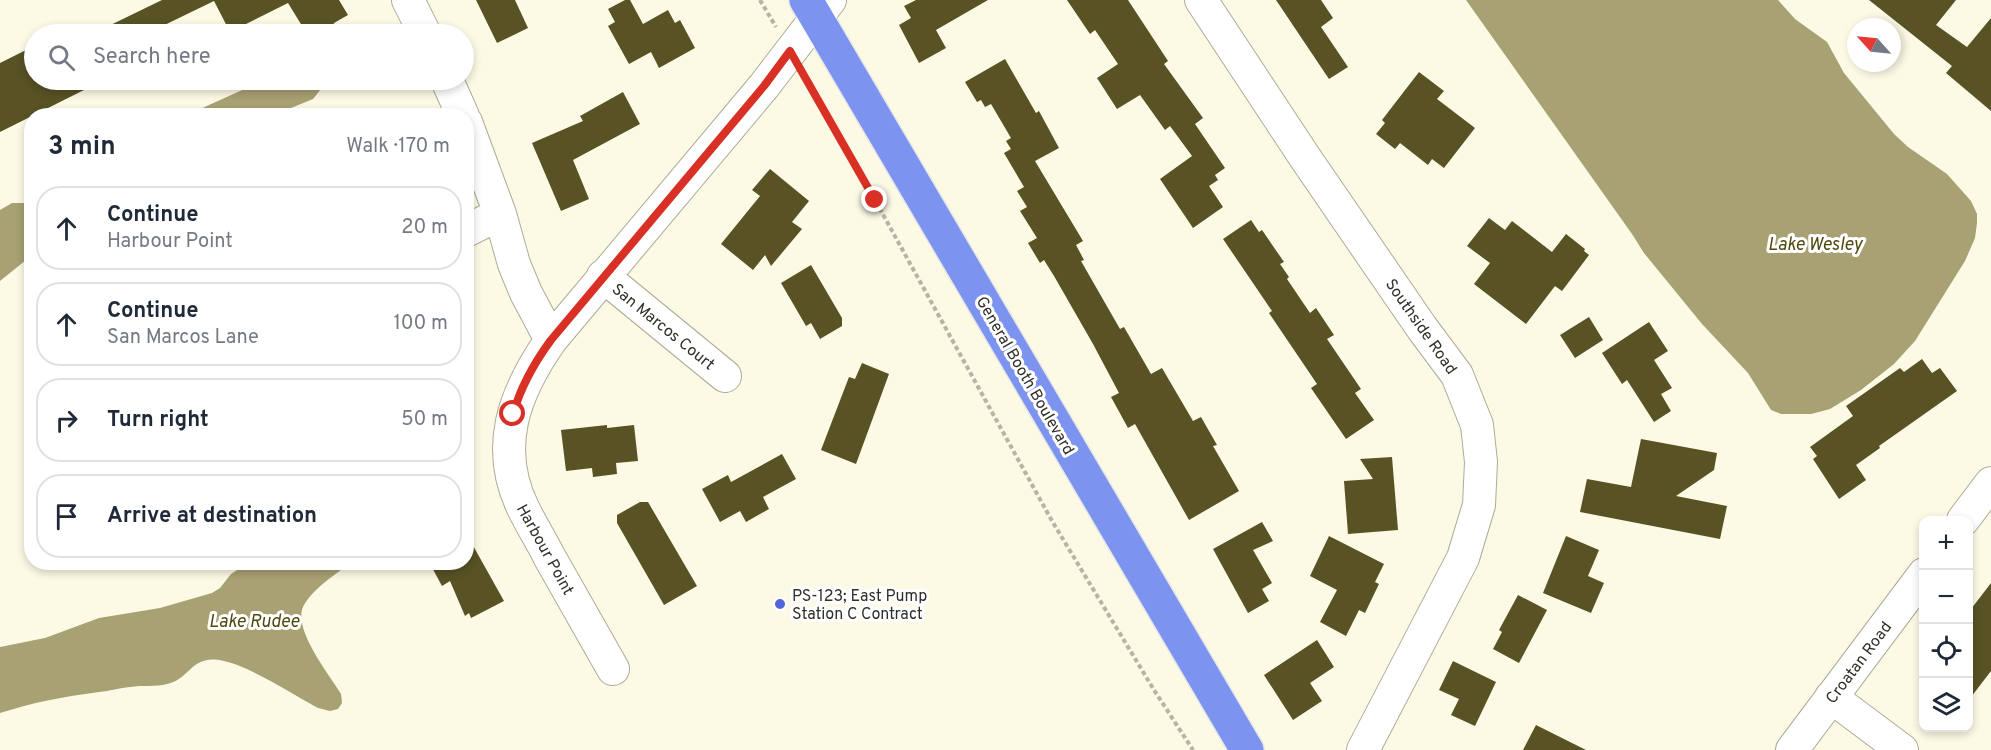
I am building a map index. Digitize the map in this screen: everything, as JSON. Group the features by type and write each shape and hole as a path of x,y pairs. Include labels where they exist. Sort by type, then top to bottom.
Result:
{"highway":[{"name":"General Booth Boulevard","path":"817,6 1247,750"}],"street":[{"path":"408,0 420,24"},
{"name":"Southside Road","path":"1201,0 1306,159 1457,375 1477,425 1481,462 1479,505 1463,558 1363,750"},
{"name":"Harbour Point","path":"613,669 523,510 511,475 509,444 513,414 524,383 535,362 551,340 764,86 790,51 817,6"},
{"path":"451,90 459,108"},
{"path":"474,144 500,214 514,264 526,293 551,340"},
{"path":"474,227 500,214"},
{"name":"San Marcos Court","path":"603,276 725,376"},
{"path":"1966,516 1991,483"},
{"name":"Croatan Road","path":"1792,750 1919,579"},
{"path":"1831,697 1902,750"}],"path":[{"path":"760,0 875,200 1052,521 1193,750"}],"water":[{"name":"Lake Wesley","path":"1466,0 1778,0 1795,19 1827,42 1844,73 1894,134 1908,147 1947,174 1971,201 1977,214 1975,238 1965,261 1915,341 1894,364 1861,390 1830,409 1811,414 1781,414 1771,410 1748,373 1702,324 1644,253"},
{"path":"242,90 320,90 313,99 291,108 202,108"},
{"path":"12,203 24,203 24,262 0,281 0,210"},
{"name":"Lake Rudee","path":"237,570 341,570 312,594 303,607 301,617 307,639 341,694 342,703 338,709 330,711 318,708 246,669 213,659 198,663 181,677 167,684 126,687 61,698 0,713 0,647 45,638 99,618 160,608 212,593 220,588"}],"building":[{"path":"162,0 339,0 348,15 334,24 301,24 288,3 246,24 226,24 214,1 167,24 113,24"},
{"path":"476,0 515,0 528,28 497,43"},
{"path":"625,0 630,0 643,24 668,10 675,23 680,20 695,48 659,68 651,52 629,64 608,26 615,22 608,9"},
{"path":"916,0 988,0 936,30 946,48 919,63 899,25 911,18 904,6"},
{"path":"1067,0 1128,0 1168,61 1164,64 1203,118 1195,124 1225,168 1215,175 1218,180 1209,186 1223,207 1193,228 1160,179 1192,156 1170,126 1165,130 1140,95 1117,109 1097,78 1118,64 1095,30 1090,34"},
{"path":"1276,0 1321,0 1333,18 1321,27 1348,67 1329,79"},
{"path":"1869,0 1956,0 1936,25 1967,47 1991,18 1991,111 1946,73 1952,66 1901,25 1901,18 1892,18"},
{"path":"24,51 24,90 84,90 48,108 24,108 24,120 0,132 0,63"},
{"path":"1005,59 1036,113 1039,111 1059,148 1035,161 1083,241 1076,245 1084,260 1081,261 1120,329 1124,327 1151,374 1162,368 1193,421 1201,417 1217,445 1213,446 1239,491 1189,520 1135,424 1128,428 1111,397 1119,393 1093,344 1044,260 1040,263 1028,243 1037,238 1020,211 1027,207 1017,191 1024,187 1004,153 1011,149 1006,141 1011,138 991,104 985,107 981,100 977,102 965,82"},
{"path":"1419,72 1444,91 1437,99 1475,128 1444,168 1432,159 1428,165 1400,143 1395,149 1376,134 1385,123 1382,120"},
{"path":"623,92 640,124 573,160 589,199 561,211 532,143 583,121 580,116"},
{"path":"770,169 809,201 792,222 802,229 771,266 765,255 753,270 721,244 760,196 752,190"},
{"path":"1489,218 1505,230 1512,221 1552,252 1566,234 1589,255 1562,291 1555,286 1526,324 1474,284 1490,263 1467,246"},
{"path":"1251,220 1259,232 1262,230 1284,262 1280,264 1289,277 1287,279 1310,313 1316,308 1334,335 1327,339 1361,389 1355,393 1374,420 1346,439 1311,388 1317,384 1269,313 1272,311 1223,239"},
{"path":"811,265 842,318 842,326 820,339 811,323 806,326 781,283"},
{"path":"1589,317 1603,340 1575,358 1560,335"},
{"path":"1649,322 1668,351 1654,360 1672,388 1661,394 1671,411 1654,422 1627,380 1622,384 1602,353"},
{"path":"1922,359 1932,373 1940,368 1957,391 1856,465 1866,480 1839,499 1813,459 1817,456 1810,447 1853,416 1846,406 1900,368 1904,372"},
{"path":"862,363 889,374 856,464 821,450 849,377 855,379"},
{"path":"607,425 607,428 634,425 638,461 616,463 617,474 593,477 592,468 566,471 561,430"},
{"path":"1641,439 1717,453 1714,470 1676,496 1727,506 1720,539 1580,512 1587,479 1631,487"},
{"path":"782,454 796,479 763,497 769,509 746,522 740,511 720,522 702,489 728,475 731,482"},
{"path":"1392,457 1398,530 1348,534 1344,481 1373,479 1360,459"},
{"path":"640,502 648,502 697,586 664,605 617,523 617,515"},
{"path":"1262,522 1273,541 1253,550 1272,583 1262,589 1269,601 1248,613 1213,549"},
{"path":"1329,536 1384,564 1375,582 1379,584 1365,613 1359,610 1346,636 1320,622 1337,590 1310,576"},
{"path":"1566,536 1599,550 1588,576 1604,583 1591,613 1543,593"},
{"path":"474,547 504,601 471,618 469,613 465,616 450,581 442,586 433,570 474,570"},
{"path":"1991,583 1991,671 1973,694 1973,624 1973,606"},
{"path":"1518,595 1547,610 1519,663 1493,649 1502,632 1499,630"},
{"path":"1317,640 1334,667 1310,683 1322,701 1293,720 1264,675"},
{"path":"1453,661 1496,682 1475,726 1451,715 1459,699 1439,690"},
{"path":"1536,725 1586,750 1523,750"}],"place":[{"name":"PS-123; East Pump Station C Contract","path":"780,604"}],"route":[{"path":"513,414 524,383 535,362 551,340 764,86 790,51 875,200"}]}
